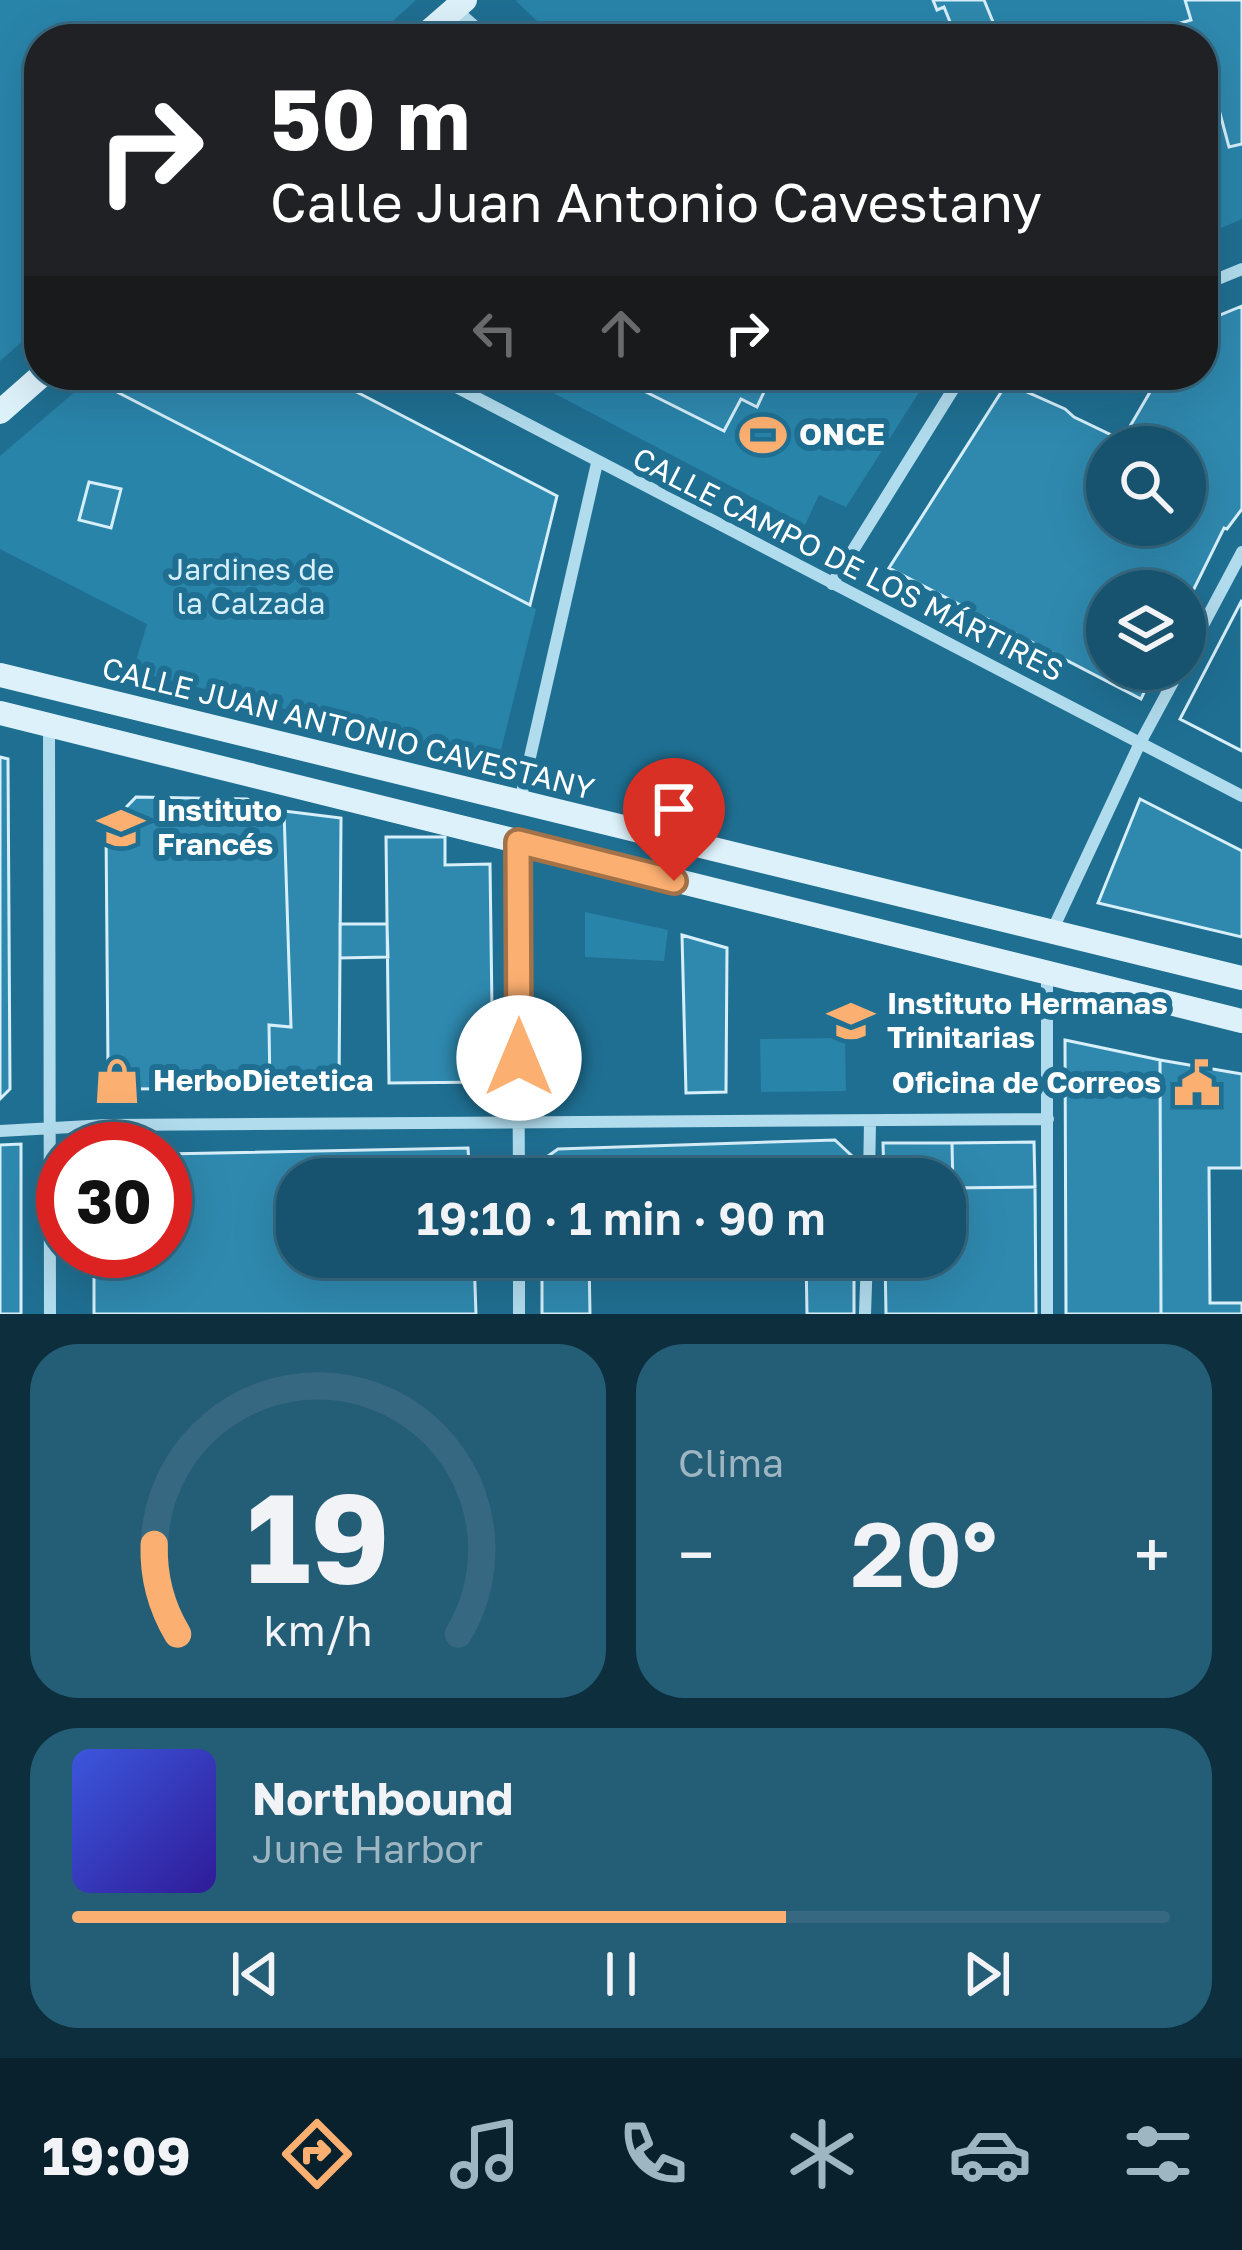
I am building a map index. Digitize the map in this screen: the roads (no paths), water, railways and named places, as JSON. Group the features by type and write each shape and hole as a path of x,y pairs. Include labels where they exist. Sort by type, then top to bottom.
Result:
{"main road":[{"path":"0,412 25,390"},
{"name":"CALLE JUAN ANTONIO CAVESTANY","path":"0,675 1242,978"},
{"path":"0,713 1242,1022"}],"street":[{"name":"CALLE CAMPO DE LOS MÁRTIRES","path":"461,390 1242,796"},
{"path":"832,584 953,390"},
{"path":"519,803 597,463"},
{"path":"1206,620 1242,552"},
{"path":"1052,932 1169,690"},
{"path":"49,725 50,1122"},
{"path":"518,842 519,1158"},
{"path":"1047,974 1047,1314"},
{"path":"192,1125 1048,1119"},
{"path":"869,1158 870,1120"},
{"path":"0,1131 36,1130"},
{"path":"50,1278 50,1314"},
{"path":"519,1278 519,1314"},
{"path":"866,1314 867,1278"}],"place":[{"name":"ONCE","path":"763,435"},
{"name":"Instituto Francés","path":"121,828"},
{"name":"Instituto Hermanas Trinitarias","path":"851,1021"},
{"name":"HerboDietetica","path":"117,1081"},
{"name":"Oficina de Correos","path":"1197,1083"}],"park label":[{"name":"Jardines de la Calzada","path":"251,587"}]}
